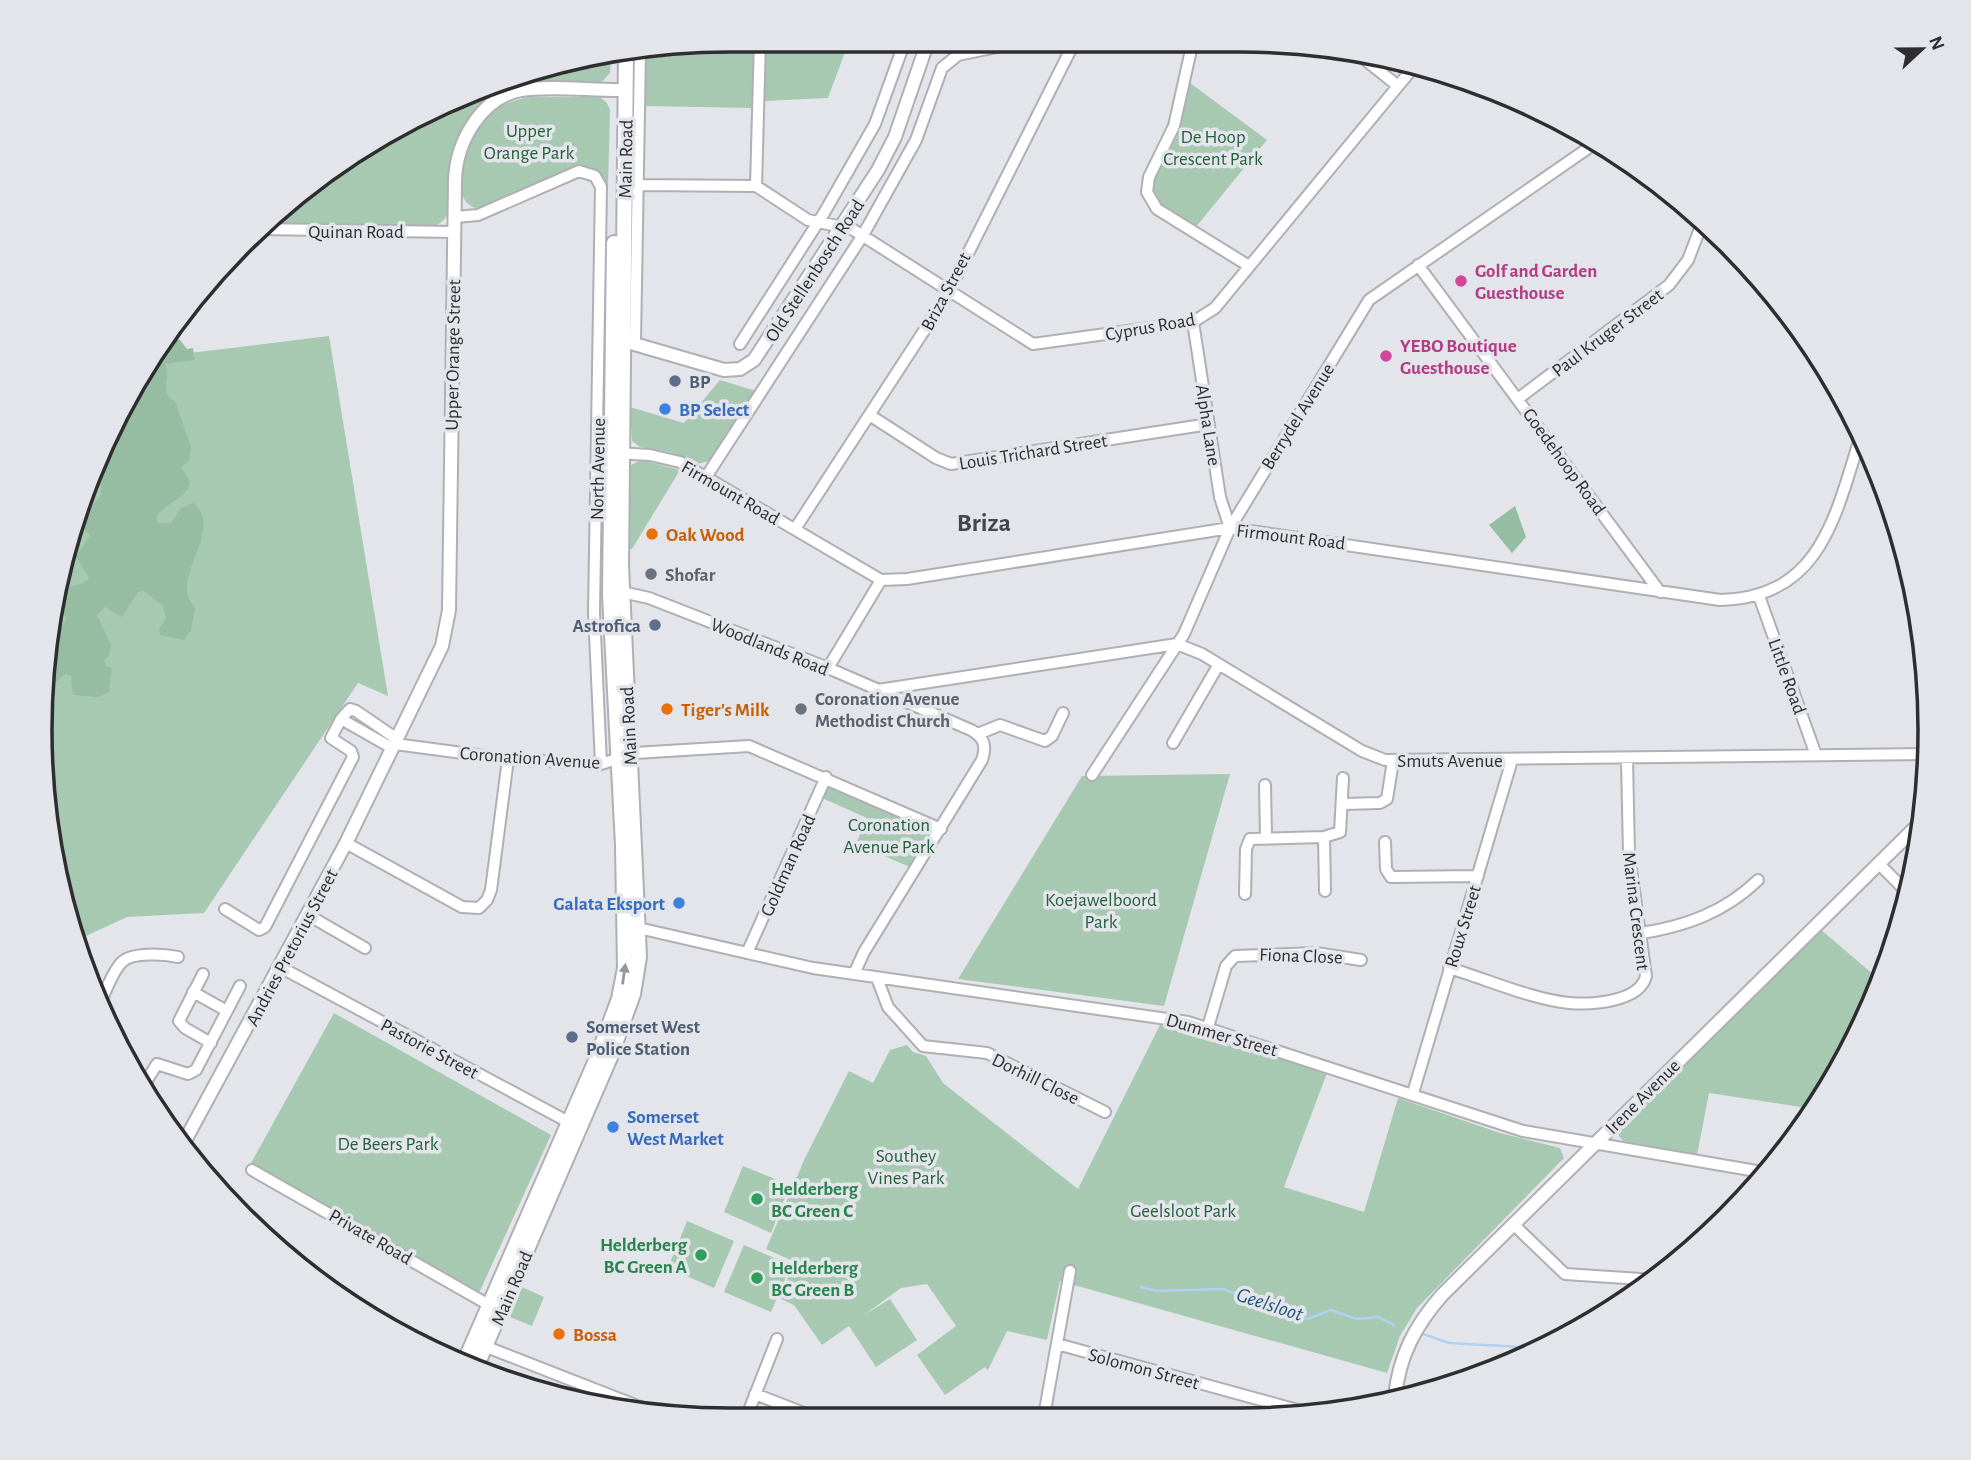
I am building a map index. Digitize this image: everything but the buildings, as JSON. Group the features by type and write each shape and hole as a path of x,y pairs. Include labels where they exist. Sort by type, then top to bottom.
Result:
{"main road":[{"name":"Main Road","path":"622,90 625,61"},
{"name":"Main Road","path":"619,62 622,90 623,340 610,595 624,756"},
{"name":"Main Road","path":"470,1355 480,1344 574,1125 619,999 633,929 624,756 616,453"},
{"name":"Main Road","path":"478,1359 489,1305 574,1125"}],"street":[{"path":"637,185 756,186 760,52"},
{"path":"740,344 819,222 875,124 901,52"},
{"name":"Old Stellenbosch Road","path":"623,340 724,370 748,365 760,354 841,228 895,137 924,52"},
{"path":"706,477 863,235 916,140 942,68 958,55 973,52"},
{"name":"Briza Street","path":"795,528 871,416 948,291 1068,52"},
{"path":"1191,52 1174,126 1149,177 1147,192 1157,209 1249,266"},
{"path":"623,340 637,185 640,58"},
{"path":"1373,66 1398,86"},
{"name":"Cyprus Road","path":"756,186 808,220 851,228 1033,344 1193,322 1215,308 1408,74"},
{"name":"Upper Orange Street","path":"522,85 622,90"},
{"name":"Upper Orange Street","path":"395,744 436,662 447,629 456,164 463,140 487,109 514,87"},
{"name":"Berrydel Avenue","path":"1092,775 1177,644 1246,499 1366,304 1588,148"},
{"name":"North Avenue","path":"455,217 478,215 579,171 595,176 601,194 594,612 601,764"},
{"name":"Quinan Road","path":"274,229 454,232"},
{"name":"Paul Kruger Street","path":"1519,398 1669,285 1688,260 1699,231"},
{"name":"Goedehoop Road","path":"1418,265 1660,592"},
{"name":"Alpha Lane","path":"1193,322 1220,497 1230,528"},
{"name":"Louis Trichard Street","path":"871,416 936,458 951,464 1209,424"},
{"name":"Firmount Road","path":"616,453 650,455 680,462 881,580 907,579 1230,528 1720,600 1759,596 1798,573 1824,544 1857,448"},
{"path":"1220,497 1246,499"},
{"path":"828,668 881,580"},
{"name":"Woodlands Road","path":"621,592 649,598 828,668 978,734"},
{"name":"Little Road","path":"1759,596 1816,755"},
{"path":"878,690 1177,644"},
{"name":"Smuts Avenue","path":"1177,644 1219,664 1362,751 1393,761 1917,754"},
{"path":"1172,743 1219,664"},
{"path":"915,707 914,693 922,683"},
{"path":"225,909 259,930 265,927 353,757 351,751 331,738 350,709 371,722 395,744"},
{"path":"854,974 864,952 982,760 985,747 978,734 1000,725 1045,741 1052,736 1063,713"},
{"path":"341,719 395,744"},
{"name":"Coronation Avenue","path":"395,744 508,759 601,764 624,756 749,746 941,829"},
{"name":"Andries Pretorius Street","path":"188,1136 346,843 395,744"},
{"path":"346,843 462,907 479,908 487,900 491,890 508,759"},
{"name":"Marina Crescent","path":"1449,968 1569,1003 1612,999 1633,993 1645,982 1642,933 1629,855 1627,759"},
{"name":"Roux Street","path":"1413,1093 1513,760"},
{"path":"1343,803 1375,803 1387,799 1393,761"},
{"name":"Goldman Road","path":"747,953 826,777"},
{"path":"1245,894 1247,843 1253,838 1324,836 1338,834 1342,830 1343,778"},
{"path":"1265,785 1266,836"},
{"name":"Irene Avenue","path":"1397,1389 1402,1359 1416,1328 1441,1294 1910,832"},
{"path":"1324,836 1325,891"},
{"path":"1385,842 1386,869 1391,877 1478,876"},
{"path":"1878,863 1900,885"},
{"path":"1642,933 1673,928 1708,915 1742,895 1758,880"},
{"path":"308,915 365,948"},
{"name":"Dummer Street","path":"633,929 877,978 1158,1016 1208,1027 1523,1130 1755,1171"},
{"name":"Fiona Close","path":"1208,1027 1226,967 1235,956 1316,953 1361,960"},
{"path":"105,992 118,967 126,959 178,957"},
{"name":"Pastorie Street","path":"280,967 574,1125"},
{"path":"203,974 180,1023 211,1043"},
{"name":"Dorhill Close","path":"877,978 888,1007 923,1046 986,1053 1105,1112"},
{"path":"149,1078 157,1064 185,1073 194,1072 240,986"},
{"path":"193,992 227,1011"},
{"name":"Private Road","path":"252,1170 489,1305"},
{"path":"1513,1224 1565,1274 1637,1279"},
{"path":"1045,1408 1070,1271"},
{"path":"750,1408 776,1339"},
{"path":"480,1344 616,1397"},
{"name":"Solomon Street","path":"1057,1344 1282,1406"},
{"path":"755,1394 791,1408"}],"green space":[{"path":"753,52 753,108 644,106 645,58"},
{"path":"766,52 845,52 828,98 764,101"},
{"path":"611,64 610,73 600,84 532,83"},
{"name":"De Hoop Crescent Park","path":"1190,83 1267,140 1195,228 1163,206 1151,186 1177,136"},
{"path":"500,93 470,119 457,137 450,162 447,216 434,226 281,223 318,193 391,143 430,122"},
{"name":"Upper Orange Park","path":"530,97 600,97 607,103 610,110 608,187 595,170 581,166 480,209 469,205 460,184 465,155 477,130 498,108"},
{"path":"329,336 388,696 358,683 204,913 127,917 85,936 58,818 52,730 58,642 88,512 122,430 166,356"},
{"path":"178,339 187,349 193,348 195,360 165,364 167,394 175,401 191,447 189,460 181,468 188,477 189,484 182,495 156,517 158,523 171,523 181,508 193,503 202,514 204,527 187,583 188,596 195,607 191,630 184,640 160,635 159,629 166,618 163,606 144,591 138,592 122,617 105,607 97,615 111,645 109,656 104,660 106,666 112,668 109,692 98,697 73,695 71,676 65,674 54,684 58,642 60,630 66,620 63,613 68,588 89,578 76,557 90,535 83,528 90,506 101,495 100,481 143,391"},
{"path":"720,380 756,391 710,461 697,464 670,452 640,447 632,441 630,407 684,423"},
{"path":"641,460 680,470 632,549 629,549 629,466"},
{"path":"1515,506 1526,537 1512,553 1489,525"},
{"name":"Koejawelboord Park","path":"1230,774 1164,1006 958,979 1082,776"},
{"name":"Coronation Avenue Park","path":"833,787 925,829 928,838 910,867 856,844 867,818 822,798 827,790"},
{"path":"1820,929 1873,974 1849,1030 1803,1107 1709,1093 1697,1155 1623,1141 1619,1136 1619,1128"},
{"name":"De Beers Park","path":"334,1013 551,1135 479,1293 250,1165"},
{"path":"1160,1025 1239,1044 1327,1073 1284,1187 1364,1212 1398,1098 1500,1133 1560,1148 1564,1158 1417,1308 1400,1336 1387,1373 1060,1281 1047,1340 1007,1331 988,1370 985,1367 945,1395 917,1355 956,1326 927,1284 901,1288 864,1315 890,1299 917,1340 876,1367 849,1326 822,1345 794,1305 779,1298 795,1262 766,1249 805,1158 849,1071 873,1083 890,1050 907,1045 913,1052 926,1056 943,1083 1078,1189"},
{"name":"Helderberg BC Green C","path":"743,1166 790,1185 771,1233 724,1212"},
{"name":"Helderberg BC Green A","path":"687,1221 734,1241 714,1288 668,1268"},
{"name":"Helderberg BC Green B","path":"744,1245 791,1265 771,1312 724,1292"},
{"path":"522,1287 544,1297 532,1326 510,1317"}],"waterway":[{"name":"Geelsloot","path":"1141,1287 1157,1291 1223,1289 1307,1319 1331,1310 1357,1319 1378,1317 1394,1325"},
{"name":"Geelsloot","path":"1423,1334 1449,1343 1520,1347"}],"place":[{"name":"Golf and Garden Guesthouse","path":"1461,281"},
{"name":"YEBO Boutique Guesthouse","path":"1386,356"},
{"name":"BP","path":"675,381"},
{"name":"BP Select","path":"665,409"},
{"name":"Oak Wood","path":"652,534"},
{"name":"Shofar","path":"651,574"},
{"name":"Astrofica","path":"655,625"},
{"name":"Tiger's Milk","path":"667,709"},
{"name":"Coronation Avenue Methodist Church","path":"801,709"},
{"name":"Galata Eksport","path":"679,903"},
{"name":"Somerset West Police Station","path":"572,1037"},
{"name":"Somerset West Market","path":"613,1127"},
{"name":"Helderberg BC Green C","path":"757,1199"},
{"name":"Helderberg BC Green A","path":"701,1255"},
{"name":"Helderberg BC Green B","path":"757,1278"},
{"name":"Bossa","path":"559,1334"}],"district":[{"name":"Briza","path":"984,522"}],"park label":[{"name":"Southey Vines Park","path":"906,1166"},
{"name":"Geelsloot Park","path":"1183,1210"}]}
